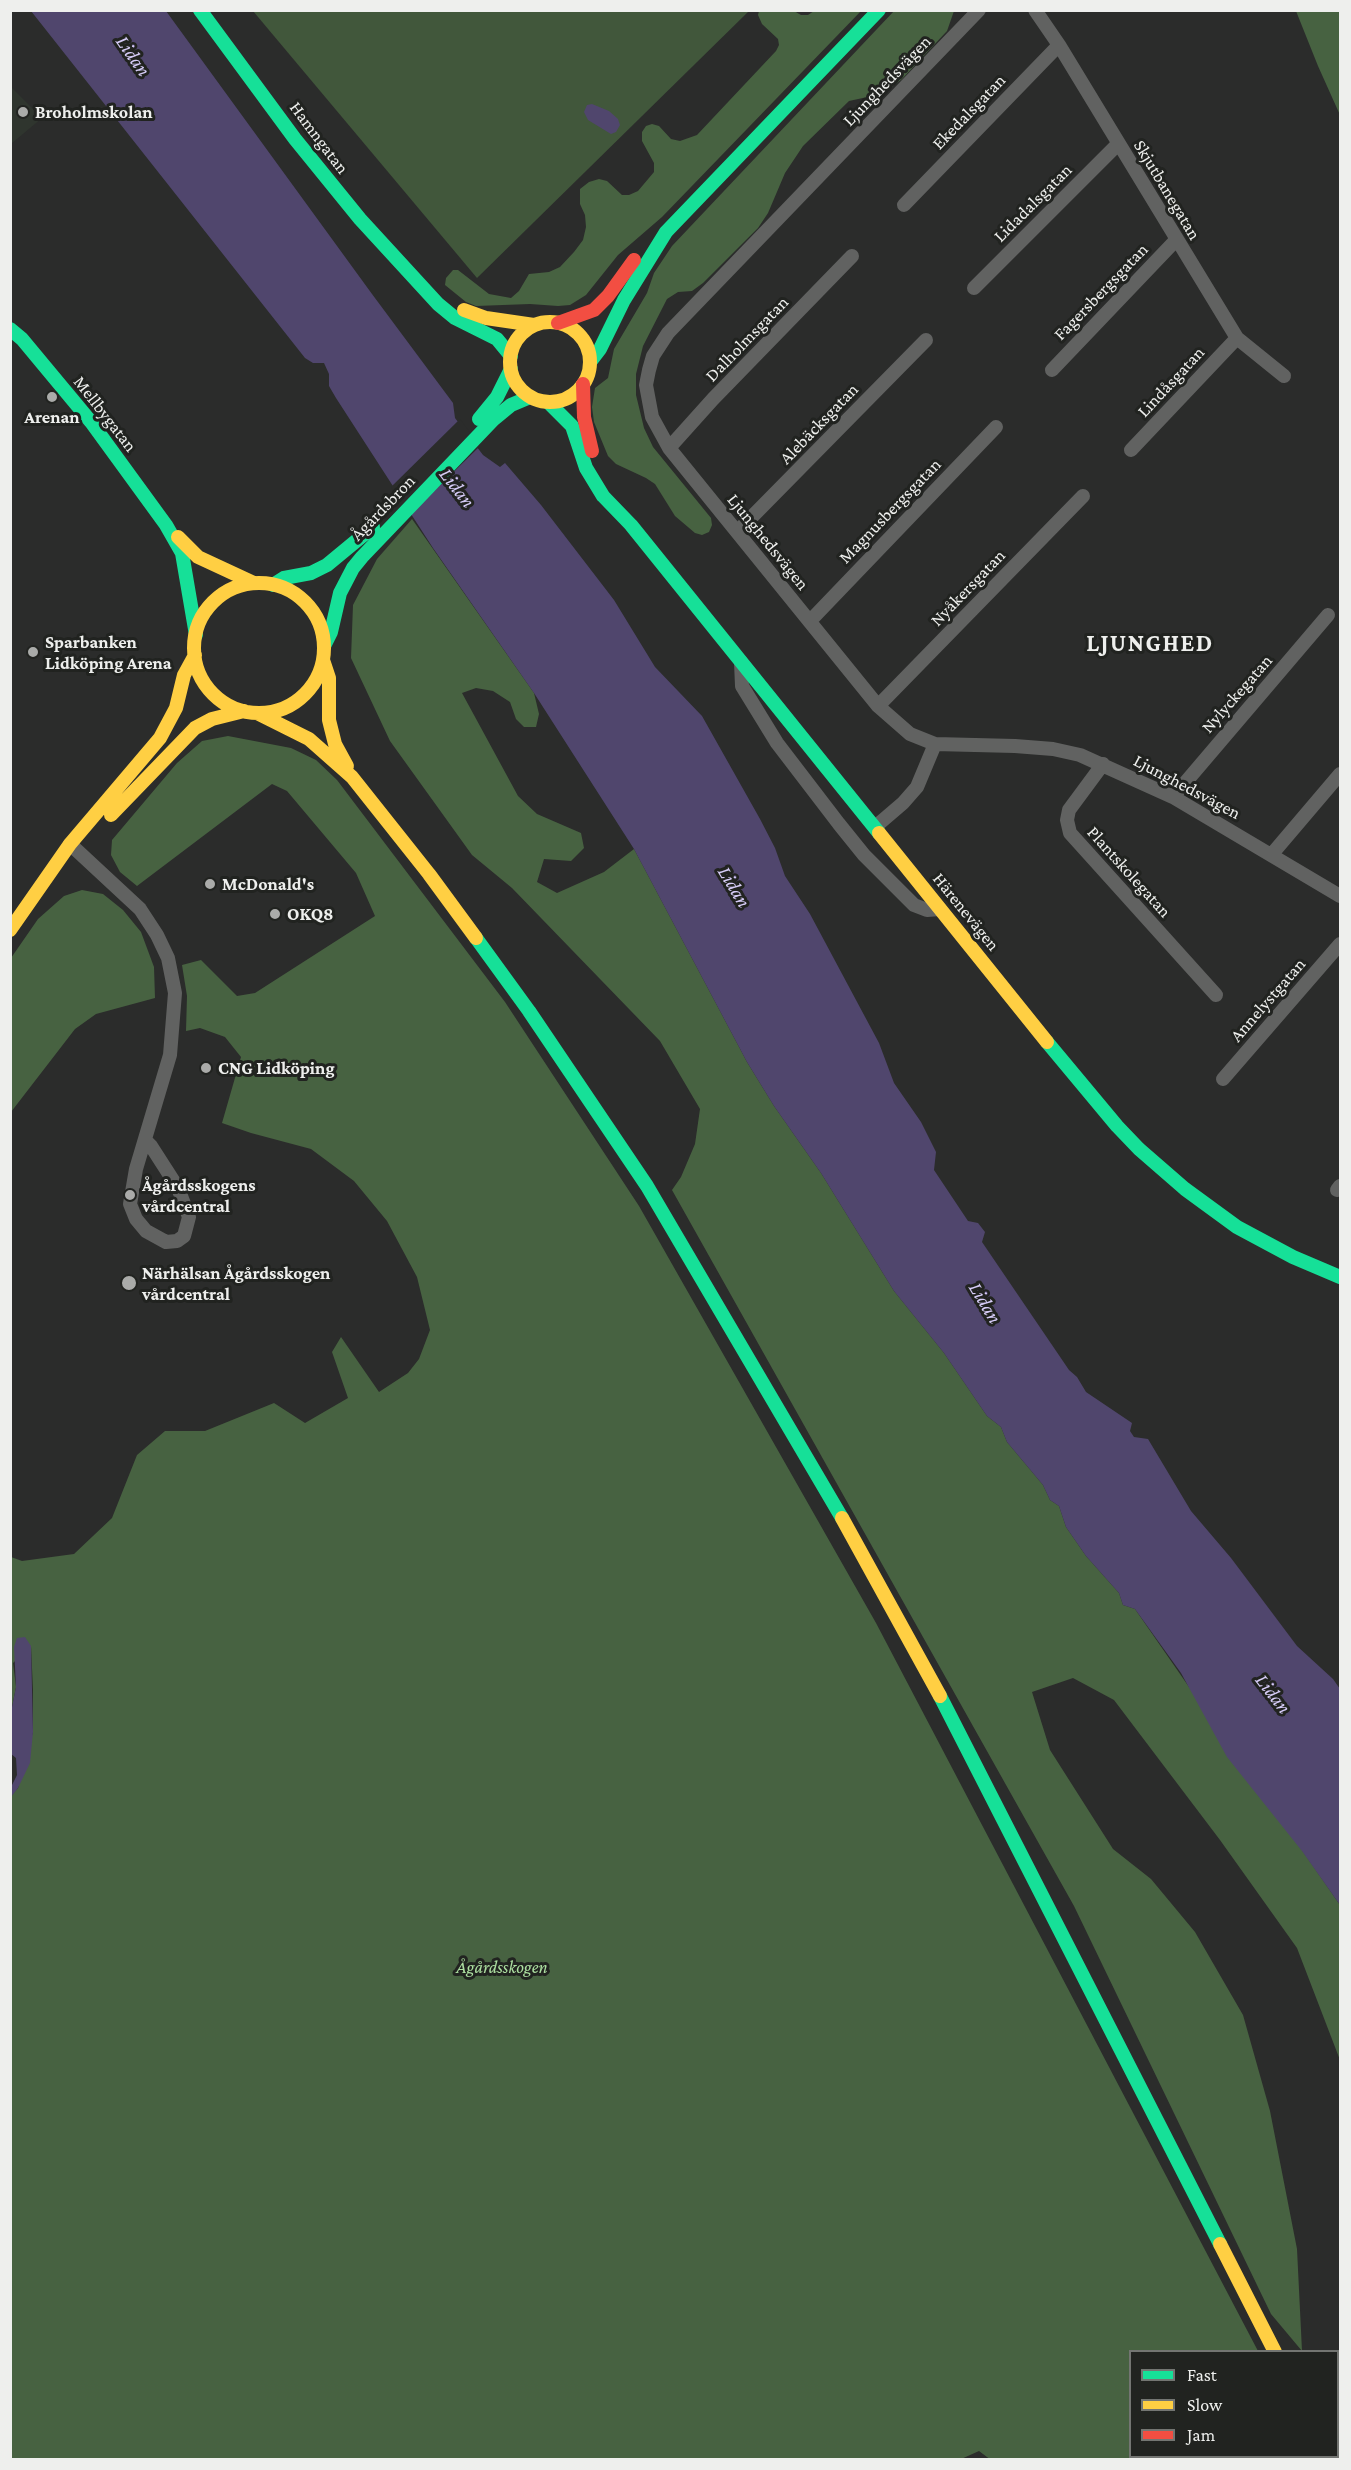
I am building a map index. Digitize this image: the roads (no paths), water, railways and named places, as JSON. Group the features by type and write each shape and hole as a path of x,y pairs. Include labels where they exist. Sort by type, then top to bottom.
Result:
{"main road":[{"name":"Hamngatan","path":"200,10 319,169 360,219 417,280"},
{"path":"417,280 453,304 486,318 534,325 558,323 594,310 608,296 638,256 666,232 879,10"},
{"path":"417,280 438,304 455,318 497,339 511,362 518,386 530,397 548,402 568,398 583,384 590,362 600,349 624,300 666,232"},
{"path":"558,323 581,337 590,362"},
{"path":"511,362 518,338 534,325"},
{"name":"Mellbygatan","path":"10,329 22,339 91,422 166,525 182,553 196,635"},
{"name":"Ågårdsbron","path":"324,653 340,593 353,568 380,528 489,416 503,387 511,362"},
{"name":"Härenevägen","path":"583,384 586,431 596,463 616,508"},
{"name":"Ågårdsbron","path":"489,416 530,397"},
{"name":"Härenevägen","path":"548,402 566,417 572,426 589,474 603,496 616,508 875,827 1086,1091 1139,1149 1185,1189 1237,1227 1293,1257 1341,1277"},
{"name":"Mellbygatan","path":"166,525 198,557 254,583"},
{"name":"Ågårdsbron","path":"273,585 285,579 311,573 327,565 380,528"},
{"path":"352,777 335,744 329,720 329,678 317,618 309,606 286,589 273,585 254,583 231,590 221,596 204,613 196,635 197,668 210,691 231,707 251,712 309,739 352,777 429,874 529,1011 647,1186 829,1494 944,1703 1274,2350"},
{"path":"74,847 195,728 212,719 251,712 280,710 300,699 315,681 324,653"},
{"path":"14,925 160,738 176,708 184,675 195,655"}],"street":[{"name":"Ljunghedsvägen","path":"979,10 660,344 651,363 646,385 652,417 669,448 878,706 910,734 935,744 1042,748 1074,753 1173,797 1341,896"},
{"name":"Skjutbanegatan","path":"1035,10 1059,45 1237,338 1284,375"},
{"name":"Ekedalsgatan","path":"904,205 1059,45"},
{"name":"Lidadalsgatan","path":"974,288 1118,144"},
{"name":"Fagersbergsgatan","path":"1052,370 1176,240"},
{"name":"Dalholmsgatan","path":"669,448 852,256"},
{"name":"Lindåsgatan","path":"1131,450 1237,338"},
{"name":"Alebäcksgatan","path":"737,532 926,340"},
{"name":"Magnusbergsgatan","path":"810,621 996,427"},
{"name":"Nyåkersgatan","path":"878,706 1083,496"},
{"name":"Nylyckegatan","path":"1173,797 1328,615"},
{"path":"741,662 742,686 777,743 864,855 914,904 927,910 940,909"},
{"path":"875,827 903,803 917,787 935,744"},
{"name":"Plantskolegatan","path":"1103,764 1069,810 1067,820 1070,833 1216,995"},
{"path":"1272,854 1341,774"},
{"path":"74,847 140,909 168,958 173,978 175,1012 170,1055 130,1195 131,1210 146,1231 166,1242 177,1241 184,1236 189,1217 178,1188 146,1141"},
{"name":"Annelystgatan","path":"1223,1079 1341,944"}],"water":[{"name":"Lidan","path":"31,11 166,11 453,403 455,418 483,455 500,467 505,463 541,505 614,600 655,667 702,716 760,819 775,848 785,876 810,914 879,1043 894,1083 921,1122 936,1152 934,1170 968,1221 978,1223 985,1232 982,1242 1086,1392 1132,1423 1130,1431 1134,1437 1148,1439 1191,1511 1231,1558 1297,1646 1333,1679 1340,1689 1340,1905 1302,1851 1227,1757 1181,1673 1135,1609 1123,1605 1119,1593 1086,1556 1066,1527 1059,1506 1050,1500 1043,1485 1007,1442 1001,1427 987,1416 944,1353 894,1291 821,1173 774,1106 747,1062 634,849 534,693 433,548 336,398 329,386 329,374 324,363 313,363 305,358"},
{"path":"592,104 609,111 618,119 620,125 616,132 611,134 588,120 584,112 587,105"},
{"path":"25,1637 31,1646 33,1732 30,1763 11,1797 11,1787 17,1775 16,1758 10,1753 11,1712 16,1687 14,1647 17,1638"}],"place":[{"name":"Broholmskolan","path":"23,112"},
{"name":"Arenan","path":"52,397"},
{"name":"Sparbanken Lidköping Arena","path":"33,652"},
{"name":"McDonald's","path":"210,884"},
{"name":"OKQ8","path":"275,914"},
{"name":"CNG Lidköping","path":"206,1068"},
{"name":"Ågårdsskogens vårdcentral","path":"130,1195"},
{"name":"Närhälsan Ågårdsskogen vårdcentral","path":"129,1283"}],"district":[{"name":"LJUNGHED","path":"1150,644"}],"park label":[{"name":"Ågårdsskogen","path":"502,1967"}]}
